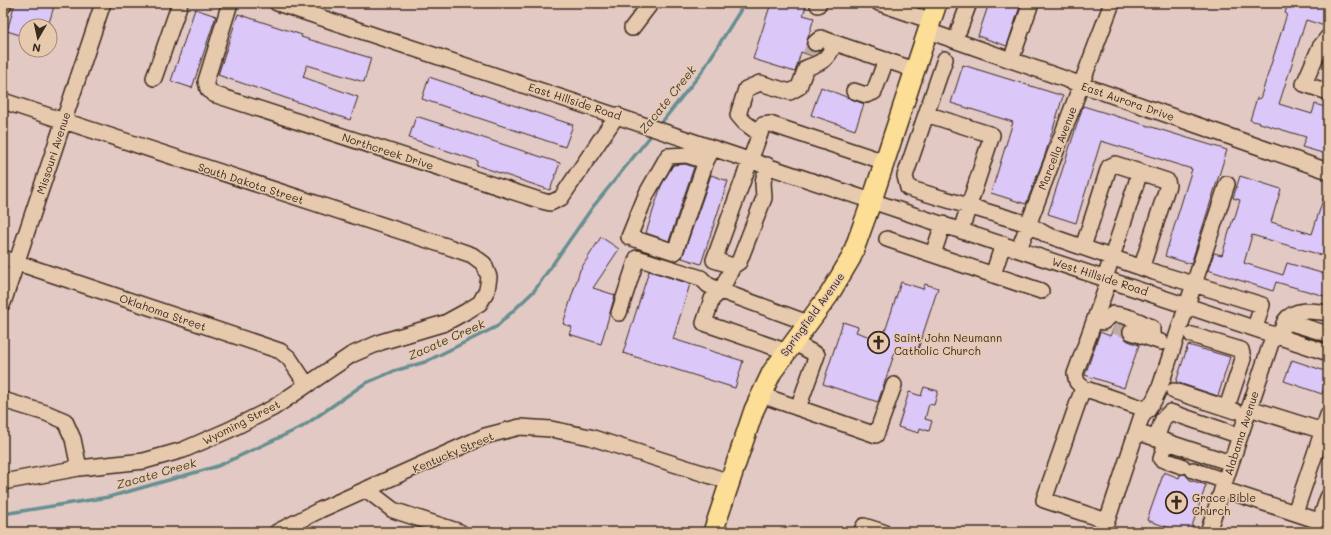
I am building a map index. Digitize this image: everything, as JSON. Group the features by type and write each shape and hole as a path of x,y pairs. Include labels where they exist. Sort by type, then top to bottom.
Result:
{"main road":[{"name":"Springfield Avenue","path":"713,532 760,395 772,372 789,347 829,295 851,258 885,162 937,3"}],"street":[{"name":"Missouri Avenue","path":"3,303 10,260 63,122 103,3"},
{"path":"154,78 180,3"},
{"name":"Northcreek Drive","path":"230,3 206,81 208,89 213,94 542,201 550,203 561,198 616,115"},
{"name":"East Hillside Road","path":"277,3 315,9 640,124 872,200"},
{"path":"632,28 651,3"},
{"name":"East Aurora Drive","path":"880,3 1011,60 1328,171"},
{"path":"959,30 969,3"},
{"path":"1011,60 1031,3"},
{"name":"Marcella Avenue","path":"1019,249 1112,3"},
{"path":"1328,37 1320,47 1304,84 1328,92"},
{"path":"760,134 744,122 738,115 746,89 760,83 790,92 799,87 810,56 821,38 915,70"},
{"path":"810,56 822,62 828,57 835,43"},
{"path":"945,59 906,176 908,188 1028,224 1047,235 1192,284 1262,305 1255,328"},
{"path":"854,90 866,95 874,92 886,60"},
{"name":"South Dakota Street","path":"3,101 63,122 446,246 472,256 484,264 489,277"},
{"path":"926,114 992,135 961,230"},
{"path":"733,266 714,260 763,125 770,124 885,162"},
{"path":"706,161 687,155 668,156 647,193 629,237 675,252 706,161 713,148"},
{"path":"1083,247 1110,167 1115,164 1140,172 1167,181 1168,185 1142,266"},
{"path":"767,166 763,182 764,198 739,262 733,266 721,291 712,299 704,323 817,355 798,408"},
{"path":"1104,322 1107,279 1140,172"},
{"path":"1083,388 1044,500 1107,521 1141,418 1148,410 1160,387 1187,306 1192,284 1227,184"},
{"name":"West Hillside Road","path":"872,200 1324,351"},
{"path":"933,254 943,224"},
{"path":"887,239 1041,290"},
{"path":"993,275 1003,244"},
{"path":"619,313 637,258 701,278 708,285 721,291 808,323"},
{"name":"Oklahoma Street","path":"10,260 280,351 289,358 307,385"},
{"name":"Wyoming Street","path":"3,482 79,468 144,461 183,450 229,430 273,408 351,355 381,342 445,323 480,304 487,290 489,277"},
{"path":"1285,321 1296,312 1312,311 1328,314"},
{"path":"1148,410 1083,388 1077,382 1075,374 1104,322 1113,314 1122,315 1152,328 1152,339"},
{"path":"1285,321 1326,332 1324,351"},
{"name":"Alabama Avenue","path":"1208,532 1248,412 1277,335 1285,321"},
{"path":"1131,332 1173,346"},
{"path":"1192,334 1241,350 1243,359 1227,407"},
{"path":"760,395 876,435 894,385"},
{"path":"1174,391 1227,407 1323,431"},
{"path":"3,400 46,413 66,421 73,439 79,468"},
{"path":"1240,436 1170,412 1162,419 1161,459 1188,468 1224,485 1294,513 1324,522 1328,497"},
{"path":"1294,513 1328,415"},
{"name":"Kentucky Street","path":"277,532 320,510 485,436 520,427 551,429 590,437 730,482"},
{"path":"1136,432 1231,463"},
{"path":"366,490 392,510 460,532"},
{"path":"861,532 864,526 883,532"}],"building":[{"path":"15,3 55,3 50,18 18,18 18,34 7,31"},
{"path":"771,3 807,3 803,15 814,18 806,44 808,49 812,52 819,51 812,56 801,52 795,72 753,59"},
{"path":"989,3 1021,3 1007,46 978,36"},
{"path":"1288,3 1328,3 1328,27 1306,20 1279,104 1312,114 1315,104 1328,108 1328,148 1326,154 1302,147 1306,137 1250,120 1257,98 1260,99 1287,14 1285,13"},
{"path":"195,9 216,16 192,88 171,81"},
{"path":"238,14 302,35 301,37 371,58 364,82 307,65 303,77 358,97 350,120 218,75"},
{"path":"963,65 1063,96 1045,155 1026,204 991,193 1013,122 951,103"},
{"path":"429,77 573,125 565,147 422,99"},
{"path":"821,87 864,104 855,130 811,115"},
{"path":"1083,106 1227,150 1191,264 1165,256 1192,169 1101,141 1076,223 1048,214"},
{"path":"416,116 560,163 550,190 476,165 478,161 409,138"},
{"path":"685,164 694,167 669,241 646,233 661,186 673,165"},
{"path":"711,175 728,181 701,264 682,258"},
{"path":"1240,176 1281,189 1271,222 1312,234 1326,190 1328,191 1328,257 1252,235 1244,263 1283,275 1287,263 1328,275 1328,297 1276,282 1273,291 1208,270 1214,253 1222,255 1233,219 1234,220 1240,200 1233,198"},
{"path":"601,237 619,249 593,288 615,295 601,344 569,334 572,327 563,324 580,270"},
{"path":"649,271 690,284 673,339 743,361 735,388 623,353"},
{"name":"Saint John Neumann Catholic Church","path":"901,282 923,289 925,284 938,288 917,352 897,346 878,402 823,384 843,322 858,327 856,332 882,341"},
{"path":"1116,323 1125,325 1122,330 1124,338 1139,345 1124,388 1085,375 1100,332 1110,336"},
{"path":"1188,345 1230,357 1218,396 1176,382"},
{"path":"1292,360 1328,372 1322,394 1284,381"},
{"path":"924,387 938,391 934,405 929,404 925,419 932,421 929,431 920,428 919,433 898,427 909,392 921,396"},
{"name":"Grace Bible Church","path":"1164,472 1179,478 1180,475 1185,474 1190,480 1206,485 1190,532 1181,532 1147,520"}],"waterway":[{"name":"Zacate Creek","path":"658,127 701,73 740,11 743,3"},
{"name":"Zacate Creek","path":"3,514 109,497 218,466 302,427 364,384 394,371 425,362 496,327 534,291 592,208 653,133"}],"tunnel":[{"path":"810,55 815,43"},
{"path":"1114,326 1131,332"}],"place":[{"name":"Saint John Neumann Catholic Church","path":"878,343"},
{"name":"Grace Bible Church","path":"1177,503"}]}
